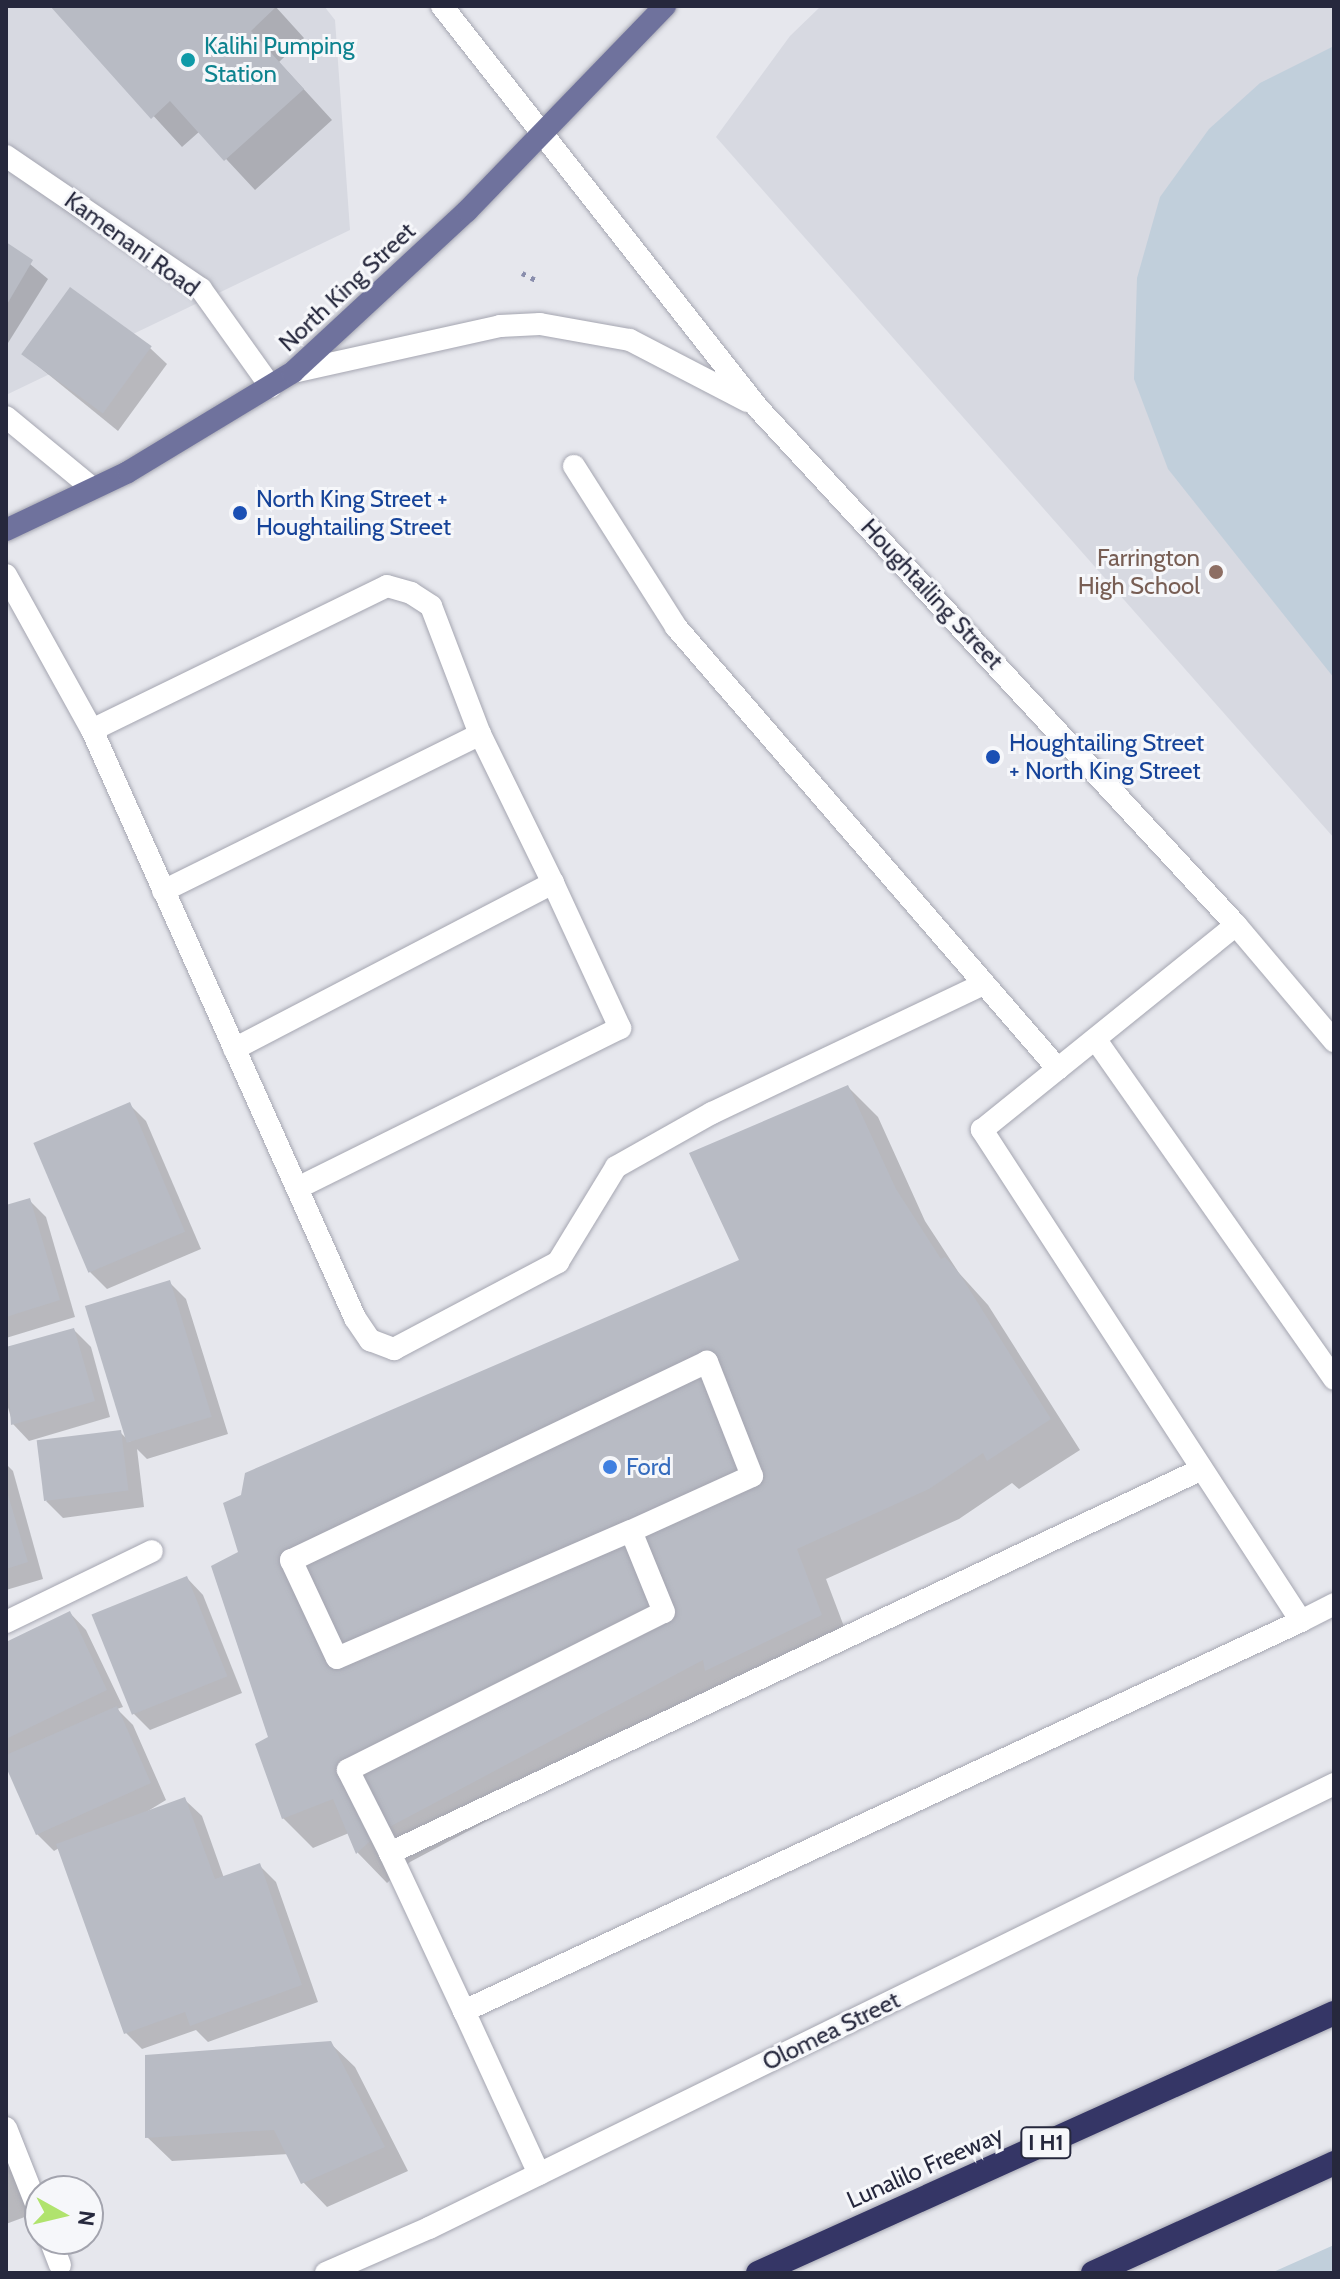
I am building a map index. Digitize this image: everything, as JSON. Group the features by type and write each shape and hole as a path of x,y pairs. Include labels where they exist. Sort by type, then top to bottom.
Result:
{"highway":[{"name":"Lunalilo Freeway","path":"758,2273 1334,2013"},
{"path":"1093,2273 1334,2163"}],"main road":[{"name":"Houghtailing Street","path":"442,6 758,408 1236,925 1334,1041"},
{"name":"North King Street","path":"6,530 92,488 293,372 545,135 665,6"},
{"name":"Kamenani Road","path":"6,156 201,289 271,387"},
{"path":"293,372 487,329 540,324 630,340 677,360 758,408"},
{"path":"6,417 92,488"},
{"path":"574,466 676,627 1058,1069"},
{"path":"6,575 92,730 355,1318 370,1340 394,1349 558,1262 616,1167 712,1113 984,984"},
{"path":"92,730 387,586 411,593 431,606 480,734 620,1028 297,1188"},
{"path":"163,891 480,734"},
{"path":"234,1049 553,883"},
{"path":"1236,925 982,1130 1301,1621"},
{"path":"1096,1040 1334,1379"},
{"path":"707,1362 752,1476 631,1531 337,1658 291,1560 707,1362"},
{"path":"390,1853 1202,1469"},
{"path":"539,2174 390,1853 348,1770 664,1612 631,1531"},
{"path":"6,1622 152,1551"},
{"path":"464,2011 1334,1604"},
{"name":"Olomea Street","path":"326,2273 539,2174 1334,1784"},
{"path":"6,2128 25,2175"},
{"path":"56,2255 60,2265"}],"shaded area":[{"path":"6,6 324,6 335,20 350,230 6,395"},
{"name":"Farrington High School","path":"821,6 1334,6 1334,838 716,137 790,36"},
{"path":"1334,46 1334,678 1168,469 1134,379 1137,278 1160,197 1209,129 1260,83"},
{"path":"1334,2245 1334,2273 1271,2273"}],"building":[{"name":"Kalihi Pumping Station","path":"50,6 277,6 251,31 304,89 224,161 170,101 151,119"},
{"path":"6,242 33,260 6,306"},
{"path":"70,287 152,346 103,414 21,354"},
{"name":"Ford","path":"848,1085 896,1189 941,1259 945,1257 959,1273 1051,1419 987,1461 983,1453 929,1489 797,1549 822,1615 705,1671 703,1660 380,1832 356,1854 333,1799 282,1819 255,1744 268,1737 211,1566 238,1552 223,1503 241,1495 245,1473 739,1260 689,1153"},
{"path":"130,1102 185,1232 88,1273 33,1143"},
{"path":"30,1198 60,1300 6,1317 6,1205"},
{"path":"170,1280 212,1417 127,1443 85,1306"},
{"path":"74,1328 95,1401 11,1425 6,1347"},
{"path":"121,1430 128,1491 44,1501 37,1440"},
{"path":"6,1488 28,1562 6,1569"},
{"path":"187,1576 227,1676 132,1715 92,1615"},
{"path":"70,1611 107,1690 6,1739 6,1642"},
{"path":"117,1706 151,1783 36,1835 6,1767 6,1755"},
{"path":"185,1797 215,1879 260,1863 302,1985 190,2026 185,2012 124,2034 56,1844"},
{"path":"331,2041 385,2147 301,2184 274,2130 145,2138 145,2055"}],"place":[{"name":"Kalihi Pumping Station","path":"188,60"},
{"name":"North King Street + Houghtailing Street","path":"240,513"},
{"name":"Farrington High School","path":"1216,572"},
{"name":"Houghtailing Street + North King Street","path":"993,757"},
{"name":"Ford","path":"610,1467"}]}
